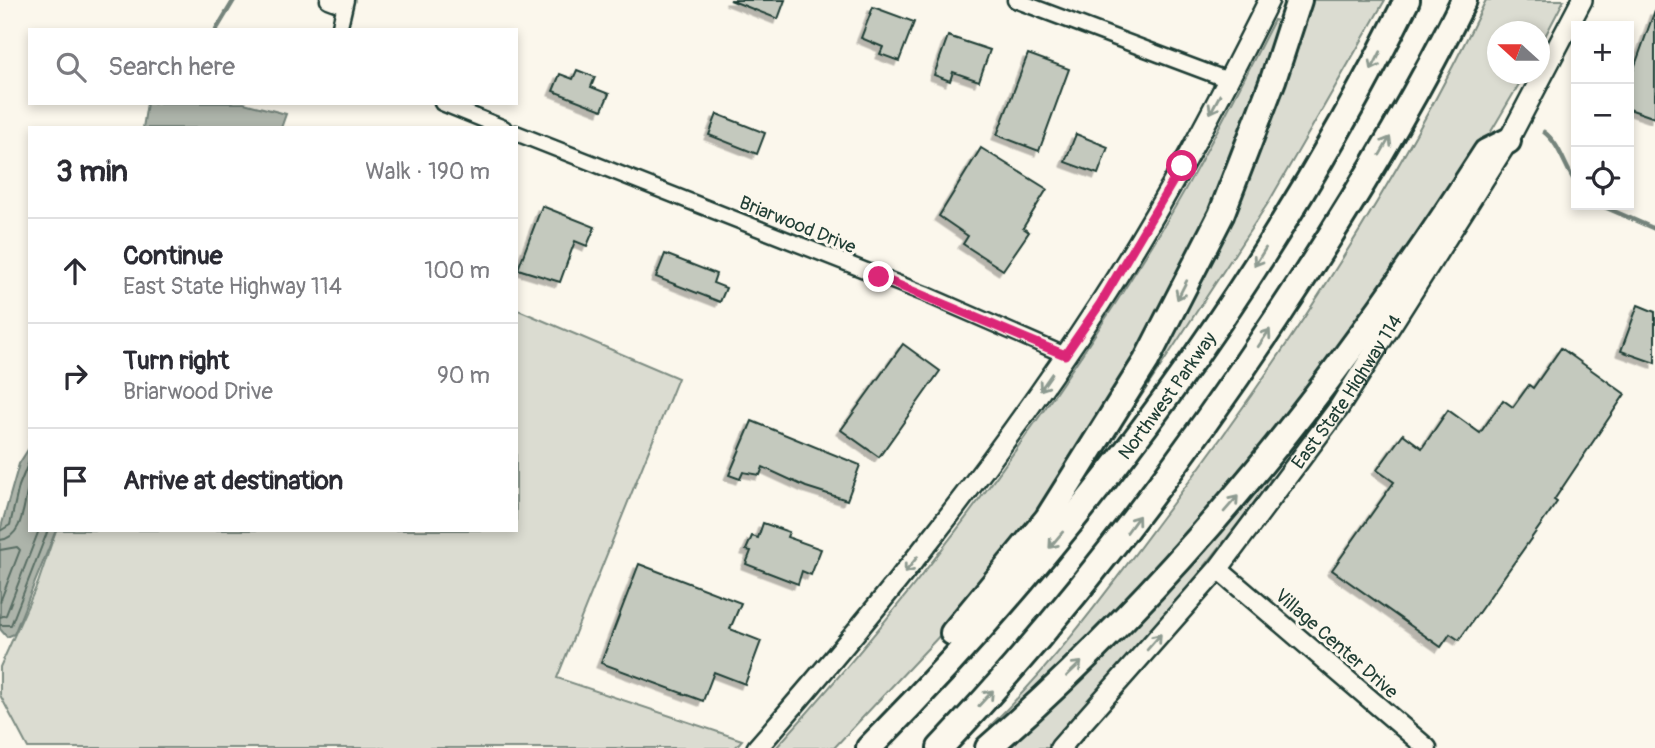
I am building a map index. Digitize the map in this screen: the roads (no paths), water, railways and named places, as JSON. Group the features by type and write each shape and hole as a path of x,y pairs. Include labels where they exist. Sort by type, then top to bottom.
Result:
{"highway":[{"path":"903,714 913,677 1047,519 1146,360 1221,215 1273,80 1299,0"},
{"name":"Northwest Parkway","path":"869,748 1013,591 1098,489 1218,326 1361,91 1407,0"},
{"path":"940,748 1083,588 1129,529 1248,361 1354,199 1465,0"},
{"path":"988,748 1171,572 1246,486 1385,304 1486,152 1508,141"}],"main road":[{"path":"757,748 873,614 988,466 1100,304 1182,166 1269,0"},
{"name":"East State Highway 114","path":"1060,748 1218,569 1338,409 1508,141 1582,0"}],"street":[{"path":"328,0 345,3 339,28"},
{"path":"1016,0 1228,80"},
{"path":"447,105 499,126"},
{"name":"Briarwood Drive","path":"518,134 925,294 1065,355"},
{"name":"Village Center Drive","path":"1218,569 1427,748"}],"water":[{"path":"147,105 252,105 286,114 282,126 143,126"},
{"path":"28,450 28,532 55,532 14,634 7,637 0,629 0,531 19,464"}],"waterway":[{"path":"217,28 234,0"},
{"path":"1544,132 1554,143 1571,174"},
{"path":"1611,210 1655,229"}]}
